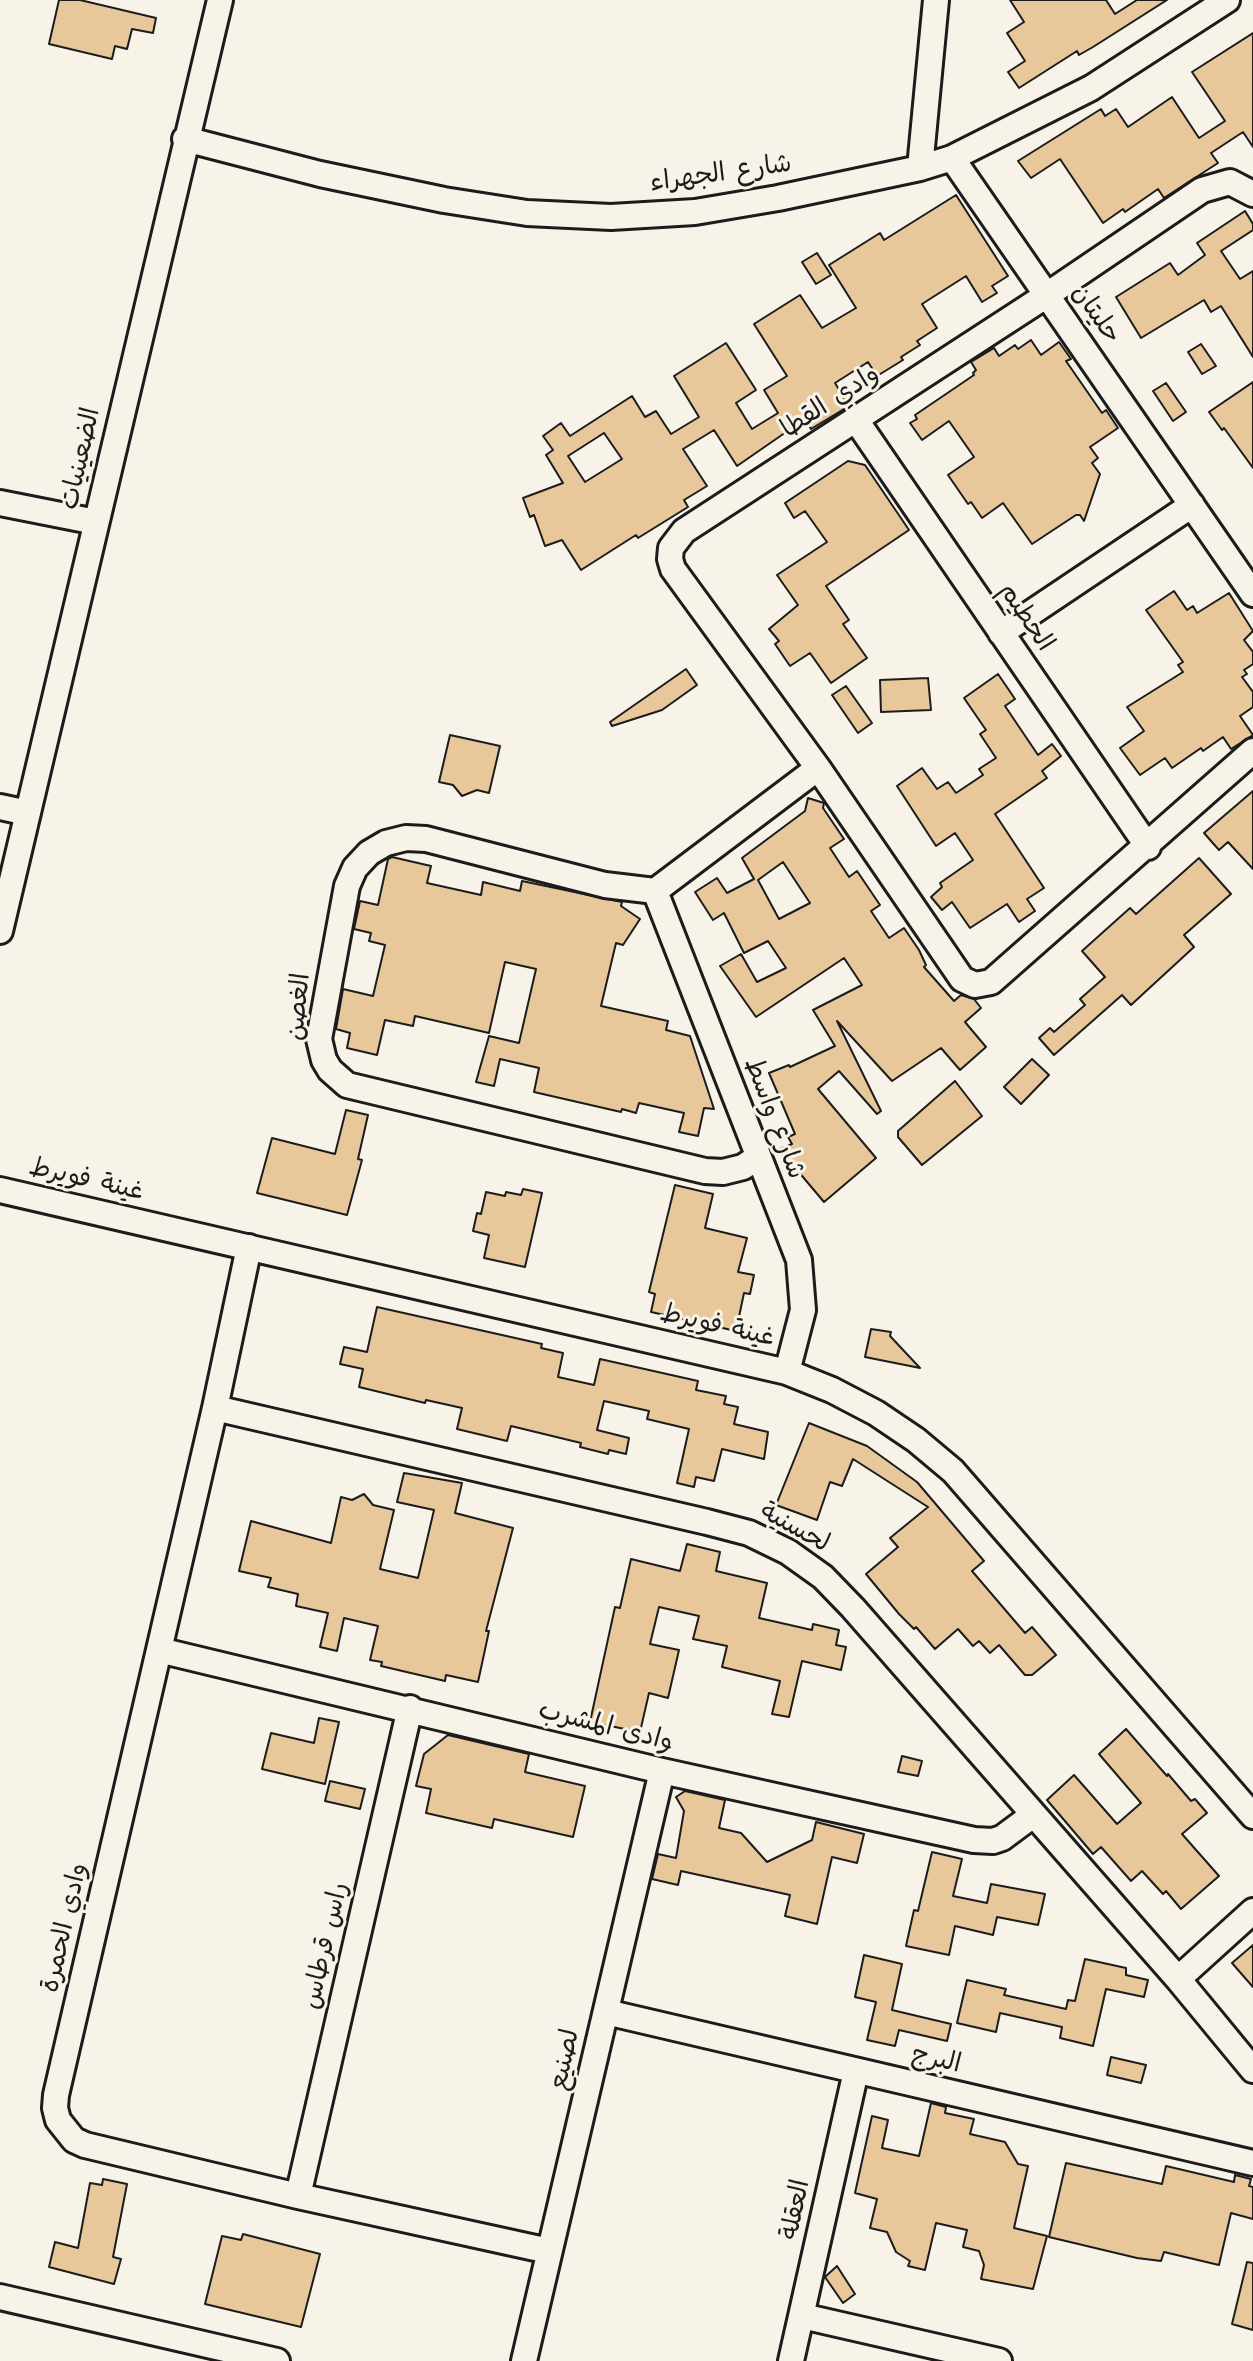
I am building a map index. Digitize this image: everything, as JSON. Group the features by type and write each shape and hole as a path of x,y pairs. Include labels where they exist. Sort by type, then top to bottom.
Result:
{"street":[{"name":"الضعينيات","path":"0,931 220,0"},
{"path":"920,168 936,0"},
{"name":"شارع الجهراء","path":"185,139 320,174 444,200 527,213 611,217 709,209 920,168 952,158 1091,88 1227,0"},
{"name":"حليتان","path":"952,158 1253,594"},
{"name":"وادي القطا","path":"1253,194 1230,182 1202,190 1047,295 684,531 671,548 673,569 818,768 962,979 975,985 991,982 1148,847 1253,751"},
{"name":"الحطيم","path":"856,420 1148,847"},
{"path":"0,503 96,522"},
{"path":"1001,633 1192,505"},
{"path":"655,891 818,768"},
{"path":"0,807 28,813"},
{"name":"الغصن","path":"655,891 615,887 426,839 406,838 386,843 362,861 347,886 319,1039 324,1060 347,1085 705,1171 733,1170 758,1157"},
{"name":"شارع واسط","path":"655,891 799,1260 803,1310 787,1372"},
{"name":"غينة فويرط","path":"0,1190 787,1372 832,1390 876,1413 916,1440 953,1471 1253,1816"},
{"name":"وادي الحمرة","path":"249,1247 55,2108 64,2131 85,2145 549,2251"},
{"name":"لحسنية","path":"215,1408 707,1522 749,1533 788,1552 823,1577 853,1608 1178,1979 1253,2070"},
{"name":"وادى المشرب","path":"159,1650 662,1771 983,1842 1002,1838 1033,1815"},
{"name":"راس قرطاس","path":"298,2196 410,1708"},
{"name":"لصنيع","path":"524,2361 662,1771"},
{"path":"1178,1979 1253,1911"},
{"name":"البرج","path":"606,2012 1253,2163"},
{"name":"العقلة","path":"791,2361 856,2071"},
{"path":"1,2304 277,2361"},
{"path":"802,2316 999,2361"}],"building":[{"path":"59,0 80,0 156,18 153,33 132,29 127,49 115,46 112,59 49,44"},
{"path":"1010,0 1106,0 1115,14 1137,0 1167,0 1093,47 1079,55 1077,51 1019,88 1008,72 1025,61 1007,33 1024,22"},
{"path":"1253,33 1253,147 1243,132 1211,153 1218,163 1164,198 1158,189 1103,223 1060,159 1031,178 1018,161 1101,109 1105,116 1116,109 1128,127 1172,97 1199,138 1225,121 1192,72"},
{"path":"956,195 1008,276 992,286 997,293 982,302 966,276 922,304 937,328 917,341 920,345 901,357 903,360 877,376 868,362 835,383 849,406 811,429 805,419 737,466 714,430 683,449 707,486 684,500 688,507 638,538 636,535 581,570 562,540 545,546 534,515 530,517 523,498 563,483 546,455 553,450 543,436 561,423 570,436 632,396 645,417 656,411 671,434 699,417 674,376 726,343 756,390 736,403 752,429 778,413 764,390 787,376 754,324 800,295 822,328 856,308 829,265 880,233 884,240","holes":["604,433 622,459 585,482 568,456"]},
{"path":"1245,211 1253,230 1221,251 1240,279 1253,271 1253,357 1221,306 1211,312 1204,300 1141,338 1116,297 1170,263 1178,275 1205,255 1197,243"},
{"path":"817,253 831,275 816,284 802,262"},
{"path":"1031,340 1041,355 1059,342 1071,359 1066,361 1102,413 1106,410 1118,428 1090,447 1098,458 1092,463 1100,474 1084,521 1076,515 1032,544 1003,503 982,518 948,475 974,457 949,421 922,440 910,423 917,419 915,415 974,375 976,370 971,362 994,348 999,356 1015,345 1018,349"},
{"path":"1201,344 1216,366 1202,374 1188,352"},
{"path":"1253,382 1253,468 1209,412"},
{"path":"1166,383 1186,412 1173,421 1153,391"},
{"path":"848,461 865,465 909,530 826,586 849,620 843,624 867,658 831,683 810,653 790,666 775,644 779,641 769,629 798,605 777,575 827,542 805,511 794,518 785,503"},
{"path":"1174,591 1187,610 1193,606 1197,613 1229,593 1253,631 1244,640 1253,652 1253,664 1244,670 1247,674 1242,677 1253,692 1253,707 1240,716 1253,735 1231,749 1223,737 1172,768 1165,758 1140,775 1120,748 1144,731 1127,707 1183,672 1178,665 1183,662 1146,610"},
{"path":"686,669 697,685 662,710 612,726 610,722"},
{"path":"998,674 1015,699 1005,706 1038,755 1052,744 1061,756 1042,771 1047,778 995,814 1044,888 1027,899 1035,911 1019,922 1007,904 970,928 952,902 942,910 931,897 942,887 940,883 973,860 955,833 936,846 897,786 922,768 937,789 948,782 956,793 983,775 979,769 996,758 980,734 986,730 964,698"},
{"path":"928,678 931,710 881,712 880,680"},
{"path":"846,686 872,723 858,733 832,695"},
{"path":"450,735 500,746 489,793 477,790 462,796 453,785 439,782"},
{"path":"1253,791 1253,869 1228,842 1219,850 1204,833"},
{"path":"808,798 824,803 823,808 844,839 830,848 849,877 857,871 880,905 871,911 889,938 904,928 919,950 926,965 924,967 954,1001 961,995 974,999 981,1008 965,1022 986,1047 960,1070 941,1048 892,1081 837,1021 881,1111 877,1114 839,1071 818,1089 876,1158 824,1202 792,1164 787,1166 780,1149 792,1144 788,1137 795,1134 769,1073 835,1046 813,1010 862,985 844,958 756,1017 720,966 741,954 757,982 786,968 768,941 744,953 724,913 713,920 695,892 717,878 727,893 754,879 742,858 805,811","holes":["783,862 810,903 779,919 758,880"]},
{"path":"392,857 431,866 427,883 481,895 483,882 520,891 522,881 622,902 621,906 640,919 623,945 616,943 601,1006 668,1021 666,1030 690,1036 714,1109 704,1108 698,1136 679,1132 684,1113 639,1103 636,1113 622,1109 621,1112 534,1092 539,1068 500,1059 494,1086 476,1082 489,1036 519,1043 536,969 505,962 489,1033 415,1016 413,1026 385,1020 377,1055 347,1048 350,1033 336,1029 343,989 373,996 385,945 369,941 371,933 354,929 360,901 378,905 388,859"},
{"path":"1199,858 1231,894 1184,935 1194,947 1131,1005 1122,995 1054,1055 1039,1038 1050,1028 1054,1032 1085,1005 1080,999 1105,977 1082,951 1130,908 1136,914"},
{"path":"1032,1059 1049,1075 1021,1104 1004,1087"},
{"path":"955,1081 982,1116 922,1165 898,1137 898,1131"},
{"path":"346,1110 368,1115 358,1159 362,1160 347,1215 257,1193 272,1138 335,1154"},
{"path":"675,1185 713,1194 705,1228 747,1238 738,1272 754,1275 750,1294 744,1293 736,1331 651,1312 655,1294 649,1292"},
{"path":"523,1189 542,1193 525,1267 484,1258 489,1235 473,1231 486,1192 521,1195"},
{"path":"377,1307 542,1344 541,1348 563,1353 558,1377 594,1385 600,1359 698,1381 696,1390 726,1396 724,1404 738,1407 734,1424 768,1432 764,1459 722,1449 714,1481 696,1477 694,1487 677,1483 689,1429 647,1419 649,1411 604,1401 597,1430 629,1438 626,1454 609,1450 608,1454 580,1447 581,1443 511,1426 507,1441 457,1429 462,1408 426,1400 425,1403 359,1387 363,1369 340,1364 344,1347 367,1352"},
{"path":"871,1329 891,1332 890,1336 920,1368 865,1357"},
{"path":"809,1423 867,1446 917,1482 984,1561 972,1571 1025,1633 1032,1627 1056,1655 1032,1675 1025,1675 999,1645 990,1653 979,1641 973,1646 958,1629 935,1649 916,1627 914,1629 866,1574 898,1547 890,1538 928,1507 853,1459 842,1486 830,1482 817,1520 776,1505"},
{"path":"404,1473 462,1483 455,1513 513,1528 486,1631 489,1631 478,1682 446,1675 445,1681 381,1666 382,1662 370,1660 378,1626 344,1618 337,1651 320,1647 328,1613 296,1606 298,1594 268,1587 271,1578 239,1571 251,1521 331,1543 341,1497 352,1500 364,1494 373,1505 394,1510 380,1569 418,1578 434,1510 397,1502"},
{"path":"687,1544 720,1552 716,1571 767,1583 759,1618 812,1630 813,1624 839,1630 836,1645 846,1647 841,1670 802,1661 789,1717 772,1714 780,1681 722,1667 727,1646 693,1639 699,1616 659,1607 650,1644 679,1650 668,1698 649,1693 640,1732 590,1722 615,1607 620,1608 631,1559 680,1571"},
{"path":"319,1718 339,1722 325,1784 262,1769 271,1733 314,1743"},
{"path":"1126,1729 1191,1801 1195,1799 1207,1813 1182,1834 1219,1876 1181,1909 1166,1891 1163,1894 1142,1871 1131,1881 1101,1847 1093,1854 1047,1800 1074,1775 1117,1824 1141,1803 1099,1754"},
{"path":"448,1735 529,1754 525,1772 585,1786 573,1837 494,1819 492,1828 426,1813 431,1789 416,1786 424,1754"},
{"path":"902,1756 922,1761 918,1776 898,1772"},
{"path":"330,1781 365,1789 360,1809 325,1801"},
{"path":"685,1791 725,1800 719,1828 741,1833 767,1862 812,1840 816,1822 864,1834 857,1863 832,1857 817,1924 785,1916 790,1895 681,1871 678,1885 652,1879 658,1854 676,1858 684,1811 676,1797"},
{"path":"932,1852 962,1859 953,1896 987,1903 991,1884 1045,1894 1038,1925 997,1917 993,1935 955,1926 949,1955 906,1946"},
{"path":"1253,1945 1253,1987 1232,1963"},
{"path":"864,1955 902,1964 892,2010 951,2024 947,2041 899,2030 895,2046 867,2040 876,2002 855,1997"},
{"path":"1085,1959 1126,1968 1126,1975 1148,1980 1144,1997 1106,1989 1093,2046 1060,2038 1062,2027 1000,2013 996,2032 957,2023 967,1980 1006,1989 1004,1995 1066,2009 1068,2000 1075,2001"},
{"path":"1111,2057 1146,2065 1141,2083 1107,2075"},
{"path":"931,2103 946,2107 945,2113 974,2119 970,2134 1005,2142 1018,2164 1028,2166 1014,2228 1047,2236 1033,2289 981,2279 984,2265 979,2251 963,2247 967,2230 936,2223 925,2270 908,2266 910,2261 896,2252 887,2232 870,2228 877,2199 855,2193 872,2116 888,2120 882,2148 919,2156"},
{"path":"1066,2163 1162,2184 1166,2166 1234,2182 1235,2175 1251,2179 1253,2219 1231,2213 1219,2265 1164,2252 1161,2261 1137,2258 1049,2237"},
{"path":"103,2179 127,2184 113,2257 121,2259 114,2284 49,2267 55,2242 78,2248 90,2183 102,2185"},
{"path":"243,2234 320,2254 301,2327 205,2304 222,2236 241,2240"},
{"path":"1247,2262 1253,2263 1253,2330 1232,2324"},
{"path":"837,2266 855,2294 843,2303 825,2277"}]}
